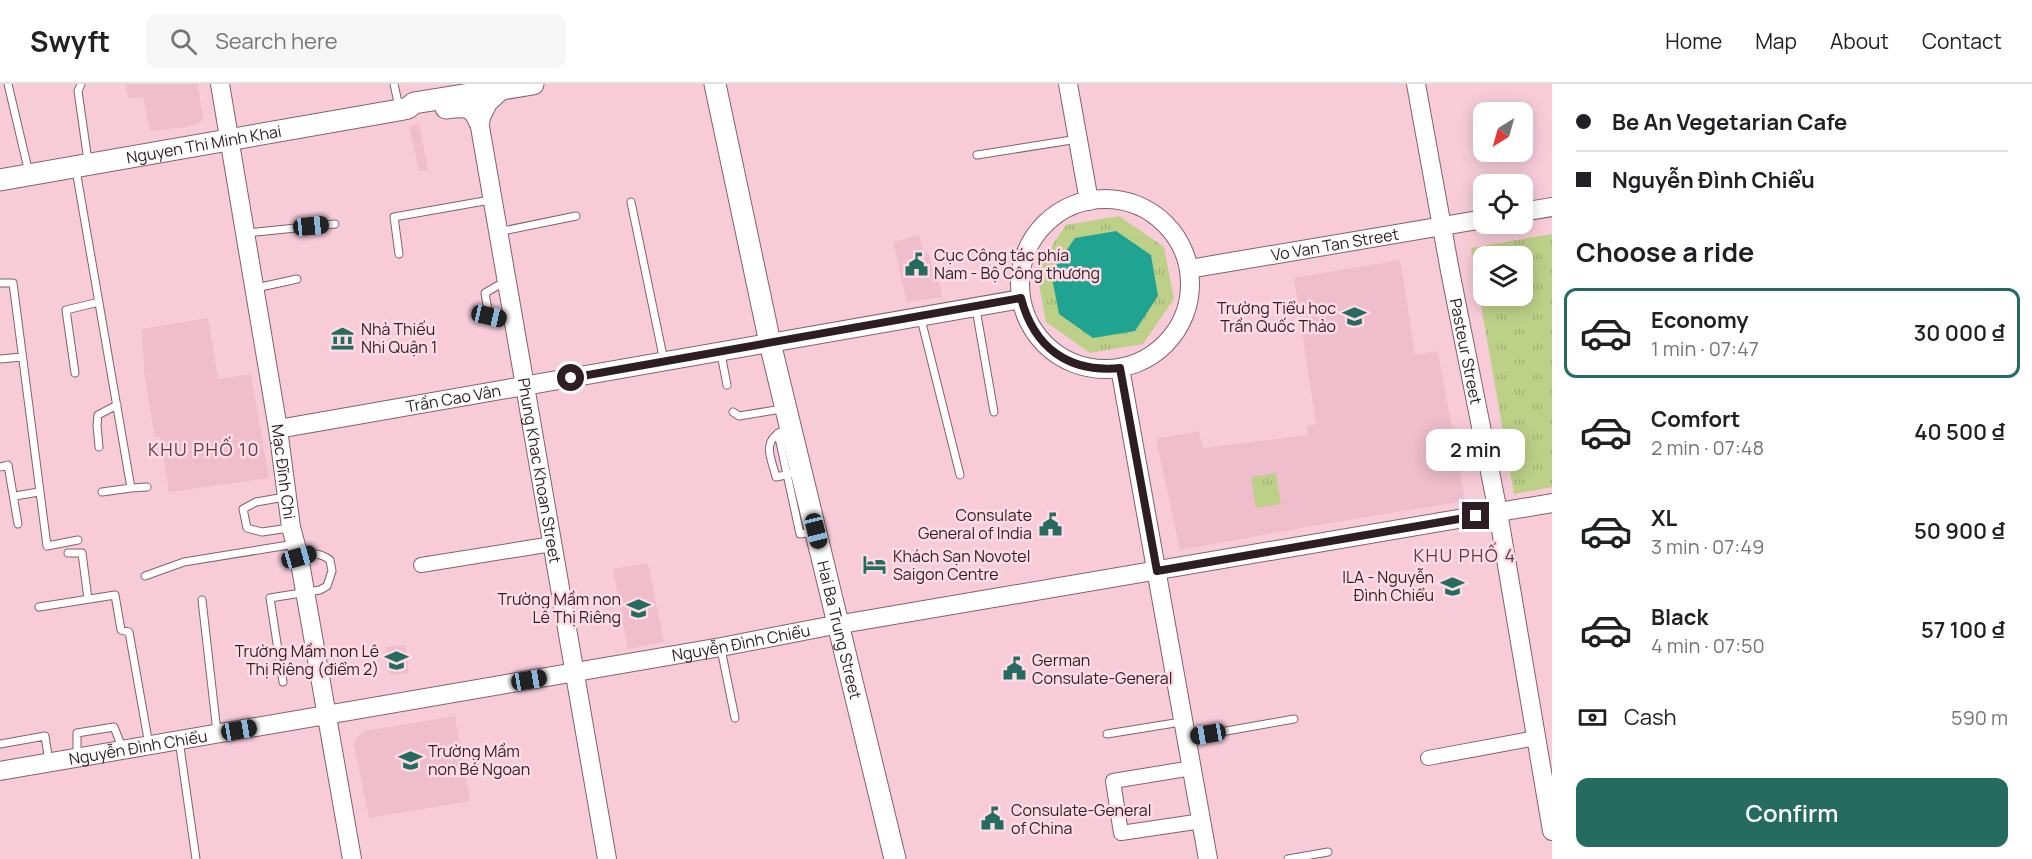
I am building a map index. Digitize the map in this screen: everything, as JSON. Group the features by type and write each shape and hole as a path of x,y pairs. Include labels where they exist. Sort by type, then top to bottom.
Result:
{"main road":[{"name":"Mạc Đĩnh Chi","path":"220,84 278,429 287,497 352,859"},
{"name":"Nguyen Thi Minh Khai","path":"0,180 404,109 414,103 533,84"},
{"name":"Hai Ba Trung Street","path":"716,84 770,343 786,408 784,431 808,533 839,624 895,859"},
{"path":"1068,84 1089,201"},
{"name":"Pasteur Street","path":"1416,84 1498,512 1552,831"},
{"path":"479,122 488,104 502,90"},
{"name":"Nguyen Thi Minh Khai","path":"404,109 415,113 464,106 472,109 479,122"},
{"name":"Phung Khac Khoan Street","path":"479,122 607,859"},
{"path":"1116,200 1153,214 1180,244 1189,269 1190,296 1187,309 1175,333 1156,353 1145,360 1120,368 1093,369 1056,354 1029,324 1019,285 1023,259 1035,235 1043,225 1059,213 1089,201 1116,200"},
{"path":"1533,210 1552,207"},
{"name":"Vo Van Tan Street","path":"1189,269 1473,221"},
{"name":"Trần Cao Vân","path":"278,429 1021,298"},
{"path":"1120,368 1208,859"},
{"name":"Nguyễn Đình Chiểu","path":"0,771 721,647 839,624 1552,503"}],"street":[{"path":"421,565 552,544"},
{"path":"1428,758 1536,738"},
{"path":"1192,768 1113,781 1121,834 1202,821"}],"lane":[{"path":"8,84 29,175"},
{"path":"81,84 78,91 82,165 99,302 131,488"},
{"path":"394,84 404,109"},
{"path":"976,155 1078,138"},
{"path":"399,254 394,217 493,200"},
{"path":"631,202 664,361"},
{"path":"498,232 576,216"},
{"path":"244,233 334,224"},
{"path":"253,289 297,279"},
{"path":"0,283 13,283 47,546 78,540"},
{"path":"75,373 66,310 99,302"},
{"path":"975,306 994,412"},
{"path":"920,316 960,475"},
{"path":"721,351 727,385"},
{"path":"0,359 22,357"},
{"path":"99,447 98,415 117,405"},
{"path":"733,412 739,416 786,408"},
{"path":"4,466 15,496 18,524"},
{"path":"102,492 147,487"},
{"path":"15,496 39,492"},
{"path":"283,682 270,598 320,590 327,586 332,571 330,560 322,554 312,553 295,543 247,528 243,509 256,502 287,497"},
{"path":"145,576 183,562 295,543"},
{"path":"68,553 82,553 88,599"},
{"path":"39,607 114,595 121,630 129,632 149,745"},
{"path":"202,600 218,734"},
{"path":"721,647 735,718"},
{"path":"1107,734 1185,730 1294,719"},
{"path":"0,744 45,736 49,762"},
{"path":"179,740 196,859"},
{"path":"1288,859 1328,852"}],"shaded area":[{"path":"126,84 198,84 203,120 186,127 150,131 143,97 128,98"},
{"path":"419,124 428,170 419,171 409,126"},
{"path":"1116,231 1151,255 1158,296 1135,331 1093,338 1059,314 1051,273 1075,238"},
{"name":"Cục Công tác phía Nam - Bộ Công thương","path":"919,235 924,254 928,253 933,269 936,269 942,297 907,302 893,242"},
{"path":"1400,260 1415,355 1438,351 1465,501 1180,550 1156,439 1199,431 1203,448 1307,435 1307,426 1316,424 1294,278"},
{"path":"208,318 218,379 251,374 269,478 169,492 160,437 155,437 153,427 144,370 142,329"},
{"name":"Trường Mầm non Lê Thị Riêng","path":"648,563 664,642 628,649 613,569"},
{"name":"Trường Mầm non Lê Thị Riêng (điểm 2)","path":"405,645 409,673 390,675 386,647"},
{"name":"Trường Mầm non Bé Ngoan","path":"455,716 470,801 369,818 354,745 357,737 364,731"}],"green space":[{"path":"1119,216 1164,247 1174,299 1143,344 1090,353 1046,322 1036,269 1066,225"},
{"path":"1552,234 1552,487 1514,494 1481,306 1533,306 1533,246 1483,246"},
{"path":"1276,473 1281,504 1256,508 1251,477"}],"place":[{"name":"Cục Công tác phía Nam - Bộ Công thương","path":"916,264"},
{"name":"Trường Tiểu học Trần Quốc Thảo","path":"1354,317"},
{"name":"Nhà Thiếu Nhi Quận 1","path":"343,338"},
{"name":"Consulate General of India","path":"1050,524"},
{"name":"Khách Sạn Novotel Saigon Centre","path":"875,565"},
{"name":"ILA - Nguyễn Đình Chiểu","path":"1452,586"},
{"name":"Trường Mầm non Lê Thị Riêng","path":"639,608"},
{"name":"Trường Mầm non Lê Thị Riêng (điểm 2)","path":"397,660"},
{"name":"German Consulate-General","path":"1014,669"},
{"name":"Trường Mầm non Bé Ngoan","path":"410,760"},
{"name":"Consulate-General of China","path":"993,819"}],"district":[{"name":"KHU PHỐ 10","path":"204,449"},
{"name":"KHU PHỐ 4","path":"1465,555"}],"route":[{"path":"571,378 1021,298 1029,324 1036,335 1056,354 1067,361 1093,369 1120,368 1157,571 1476,516"}]}
